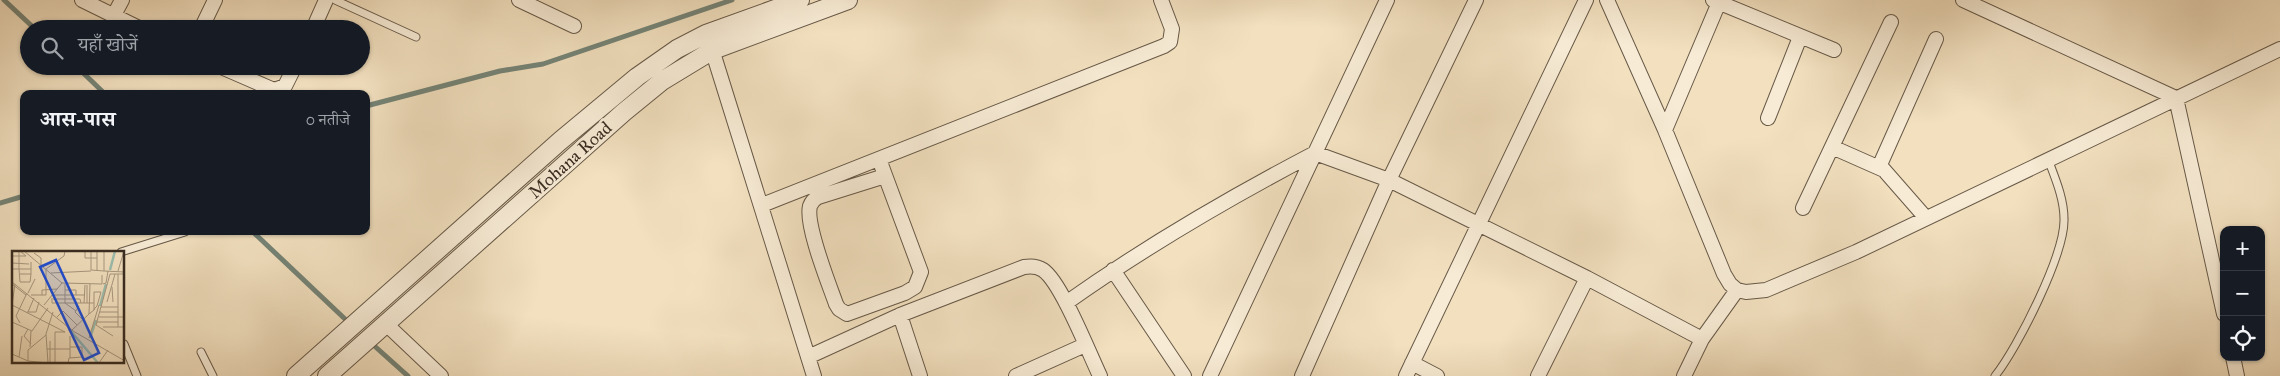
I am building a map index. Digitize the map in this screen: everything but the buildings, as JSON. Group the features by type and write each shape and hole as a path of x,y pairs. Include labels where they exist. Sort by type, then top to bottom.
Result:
{"street":[{"path":"82,0 124,20"},
{"path":"114,15 122,0"},
{"path":"205,20 215,0"},
{"path":"316,20 326,0"},
{"path":"519,0 574,26"},
{"name":"Mohana Road","path":"327,376 624,112 710,42 800,0"},
{"name":"Mohana Road","path":"296,376 593,112 660,60 710,42 848,0"},
{"path":"762,205 1164,46 1170,42 1172,29 1161,0"},
{"path":"1210,376 1387,0"},
{"path":"1302,376 1389,180 1476,0"},
{"path":"1437,376 1409,370 1586,0"},
{"path":"1607,0 1665,130 1724,274 1730,284 1737,290 1746,292 1766,290 1856,252 2280,49"},
{"path":"1963,0 2176,98"},
{"path":"1665,130 1717,1 1834,50"},
{"path":"1803,208 1891,22"},
{"path":"1768,118 1800,37"},
{"path":"1879,167 1936,39"},
{"path":"710,42 814,376"},
{"path":"240,75 274,90 285,86 290,75"},
{"path":"2176,98 2220,296"},
{"path":"1832,148 1879,167 1890,175 1926,218"},
{"path":"1066,303 1113,270 1180,228 1315,153 1389,180 1479,223 1702,339"},
{"path":"879,159 921,272 915,287 905,293 847,314 839,309 836,304 811,226 810,206 813,200 818,197 885,176"},
{"path":"808,357 900,315 1024,267 1031,266 1044,270 1066,303 1100,376"},
{"path":"1113,270 1184,376"},
{"path":"1538,376 1586,278"},
{"path":"1684,376 1702,339 1737,290"},
{"path":"900,315 920,376"},
{"path":"386,324 441,376"},
{"path":"1017,376 1085,345"},
{"path":"2234,361 2237,376"}],"lane":[{"path":"335,0 416,37"},
{"path":"1995,376 2009,355 2038,298 2062,244 2063,211 2061,196 2048,159"},
{"path":"125,251 176,235"},
{"path":"125,346 137,376"},
{"path":"201,352 213,376"}],"waterway":[{"path":"4,0 25,20"},
{"path":"370,105 500,71 543,64 732,0"},
{"path":"85,75 101,90"},
{"path":"0,203 20,197"},
{"path":"256,235 345,319"},
{"path":"370,342 408,376"}]}
